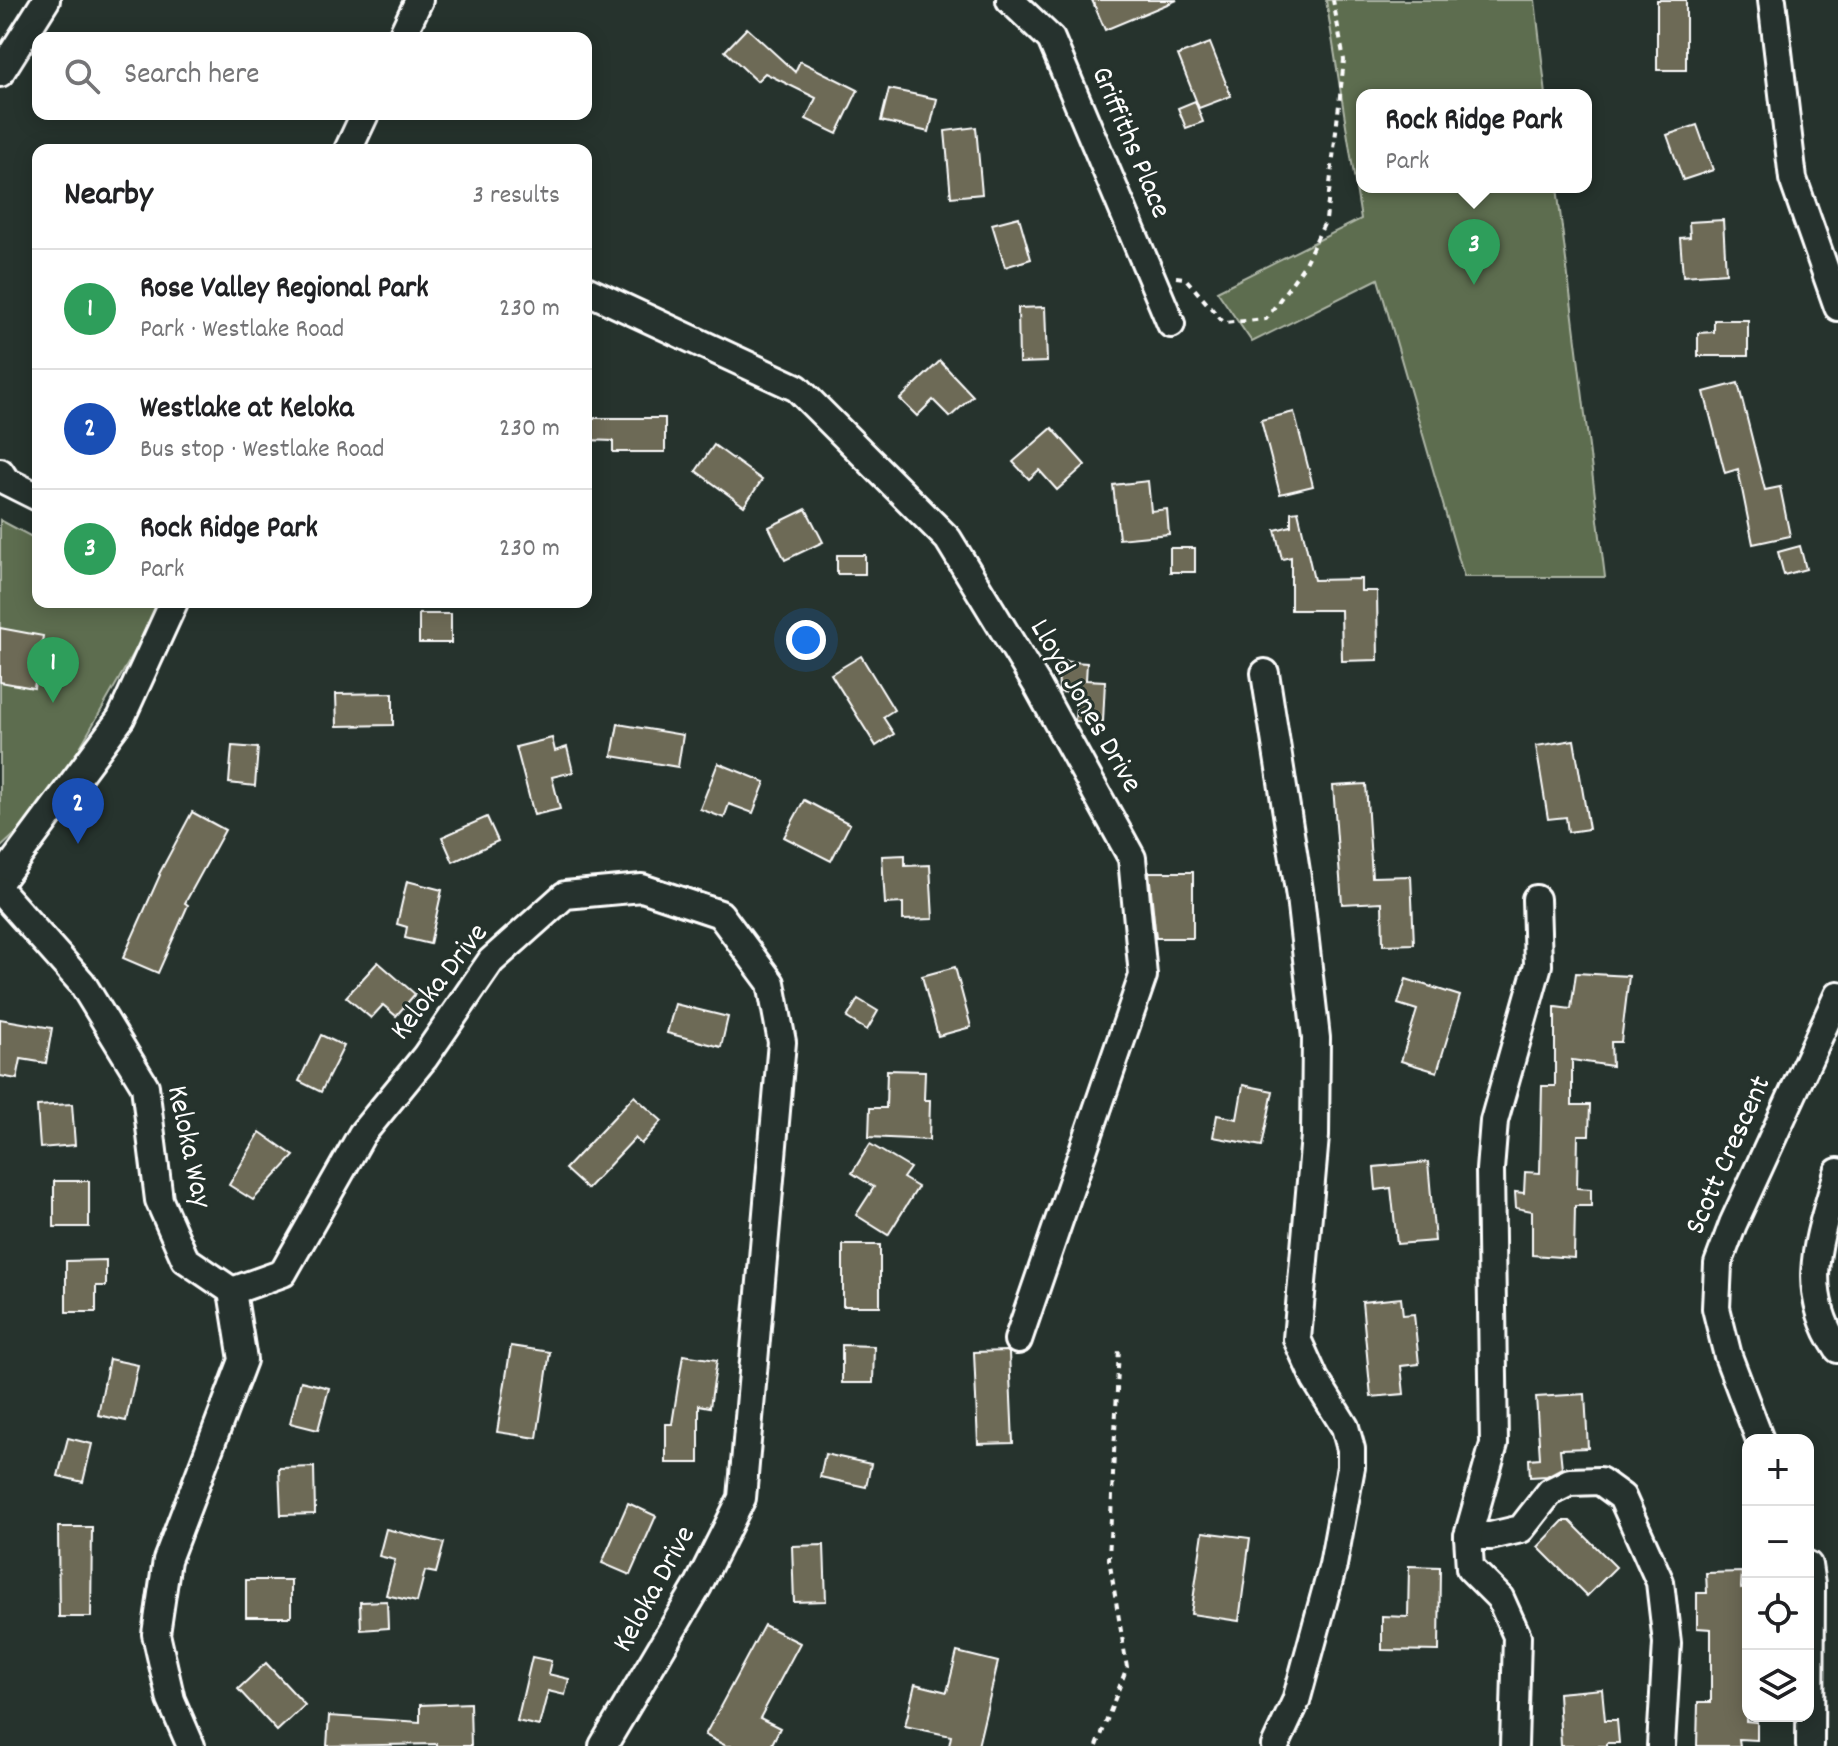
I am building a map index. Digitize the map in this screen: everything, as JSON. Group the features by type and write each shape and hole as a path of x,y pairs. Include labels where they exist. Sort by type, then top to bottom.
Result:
{"street":[{"path":"0,73 46,0"},
{"path":"404,32 419,0"},
{"name":"Griffiths Place","path":"1010,0 1051,39 1171,324"},
{"path":"1772,0 1793,179 1838,307"},
{"path":"351,144 362,120"},
{"name":"Lloyd Jones Drive","path":"592,293 797,388 948,539 1037,685 1132,858 1143,976 1018,1340"},
{"path":"0,472 6,481 32,494"},
{"path":"0,881 121,718 171,608"},
{"path":"1265,673 1300,897 1316,1038 1315,1136 1297,1339 1315,1379 1345,1427 1351,1449 1351,1467 1333,1565 1296,1701 1275,1746"},
{"name":"Keloka Drive","path":"232,1291 283,1273 362,1134 425,1057 491,961 565,895 642,888 720,914 771,983 782,1042 742,1498 698,1586 603,1746"},
{"name":"Keloka Way","path":"0,891 82,983 145,1086 159,1200 164,1212 185,1259 232,1291"},
{"path":"1514,1746 1517,1636 1500,1598 1470,1568 1468,1536 1494,1444 1490,1170 1494,1121 1538,965 1536,899"},
{"name":"Scott Crescent","path":"1758,1434 1728,1356 1716,1308 1718,1264 1838,995"},
{"path":"1838,1172 1816,1252 1814,1291 1829,1336 1838,1349"},
{"path":"191,1746 171,1700 156,1634 167,1560 243,1360 232,1291"},
{"path":"1468,1536 1491,1536 1521,1529 1550,1492 1570,1482 1600,1481 1622,1497 1660,1582 1667,1643 1661,1746"},
{"path":"1810,1578 1810,1746"}],"path":[{"path":"1150,275 1185,278 1224,323 1266,319 1303,267 1326,220 1344,60 1333,0"},
{"path":"1097,1746 1127,1667 1109,1559 1119,1348"}],"green space":[{"path":"1326,0 1535,0 1545,89 1356,89 1356,188"},
{"path":"1357,193 1558,193 1605,577 1464,577 1378,279 1252,342 1217,291 1361,219"},
{"path":"0,520 32,537 32,608 160,608 47,805 0,848"}],"building":[{"path":"1092,0 1177,0 1105,30"},
{"path":"1657,0 1686,0 1686,70 1657,70"},
{"path":"747,28 795,72 800,61 858,90 837,134 806,119 816,98 765,73 757,81 725,51"},
{"path":"1210,43 1231,96 1199,108 1178,55"},
{"path":"889,89 937,99 929,132 881,121"},
{"path":"1195,101 1203,122 1186,128 1178,108"},
{"path":"1697,125 1713,170 1683,180 1667,135"},
{"path":"976,127 982,194 951,197 945,131"},
{"path":"1019,217 1031,259 1005,267 992,224"},
{"path":"1723,220 1726,273 1683,276 1680,238 1690,237 1689,222"},
{"path":"1045,307 1047,362 1019,363 1018,308"},
{"path":"1714,320 1748,320 1748,356 1698,356 1698,333 1714,332"},
{"path":"940,361 973,396 950,417 933,400 917,416 900,399"},
{"path":"1738,383 1765,490 1780,487 1790,536 1753,544 1738,469 1725,473 1704,392"},
{"path":"1294,412 1313,486 1280,494 1261,420"},
{"path":"592,418 665,418 665,452 613,452 613,441 592,440"},
{"path":"1052,428 1085,465 1057,490 1039,470 1029,479 1013,462"},
{"path":"714,445 762,480 744,506 696,471"},
{"path":"1148,481 1151,511 1167,509 1169,534 1119,539 1113,485"},
{"path":"806,509 823,542 785,560 769,527"},
{"path":"1298,511 1314,580 1361,579 1361,591 1377,591 1378,660 1342,661 1341,610 1291,610 1291,557 1282,559 1275,530 1291,526 1291,512"},
{"path":"1800,546 1806,569 1784,575 1778,552"},
{"path":"1170,548 1195,548 1195,572 1170,572"},
{"path":"837,555 865,555 865,574 837,574"},
{"path":"419,614 451,614 451,643 419,643"},
{"path":"0,628 43,636 34,688 0,682"},
{"path":"861,656 894,710 883,717 894,734 876,746 831,674"},
{"path":"1058,661 1087,663 1086,680 1105,681 1103,722 1075,721 1077,693 1059,692"},
{"path":"393,693 393,725 337,726 336,694"},
{"path":"618,724 683,735 678,767 612,756"},
{"path":"552,738 555,751 567,747 573,772 552,777 560,809 534,815 516,747"},
{"path":"1574,740 1589,829 1568,832 1566,817 1548,819 1536,746"},
{"path":"232,746 258,748 255,786 229,783"},
{"path":"718,763 765,782 753,813 729,804 724,818 700,809"},
{"path":"1366,784 1372,877 1411,876 1414,944 1383,945 1382,902 1342,904 1333,786"},
{"path":"804,800 850,824 831,861 784,837"},
{"path":"192,812 225,830 185,903 188,905 158,973 123,958 159,874"},
{"path":"487,817 498,841 453,862 442,837"},
{"path":"905,855 905,866 930,865 933,919 903,920 903,903 885,904 882,856"},
{"path":"1149,872 1193,872 1193,938 1156,938"},
{"path":"407,881 442,890 430,944 405,938 407,927 397,924"},
{"path":"378,962 415,994 396,1016 383,1005 371,1018 346,997"},
{"path":"955,967 971,1027 938,1036 922,976"},
{"path":"1576,973 1629,976 1621,1042 1611,1042 1612,1066 1572,1060 1572,1105 1590,1105 1589,1135 1578,1135 1577,1188 1591,1189 1591,1206 1575,1206 1574,1258 1532,1255 1532,1211 1516,1208 1515,1192 1524,1193 1525,1172 1540,1173 1542,1086 1555,1086 1555,1007 1571,1009"},
{"path":"1406,979 1460,996 1437,1072 1401,1061 1417,1010 1398,1004"},
{"path":"858,999 878,1011 867,1030 847,1018"},
{"path":"675,1004 728,1017 721,1047 667,1033"},
{"path":"0,1019 52,1028 46,1063 21,1059 17,1079 0,1076"},
{"path":"321,1035 344,1046 321,1092 299,1081"},
{"path":"887,1070 925,1071 924,1100 930,1100 929,1140 869,1137 870,1108 886,1108"},
{"path":"1243,1085 1273,1091 1262,1146 1213,1137 1217,1115 1237,1119"},
{"path":"634,1096 662,1121 641,1144 635,1138 587,1189 565,1169"},
{"path":"72,1104 75,1145 40,1148 37,1106"},
{"path":"260,1132 294,1156 253,1200 229,1185"},
{"path":"870,1144 910,1168 903,1178 918,1187 888,1235 856,1215 874,1187 852,1173"},
{"path":"1428,1162 1435,1241 1397,1244 1391,1188 1376,1190 1374,1167"},
{"path":"54,1181 89,1181 89,1227 54,1227"},
{"path":"843,1245 880,1245 880,1306 843,1306"},
{"path":"106,1260 106,1286 96,1286 96,1312 66,1312 66,1261"},
{"path":"1401,1298 1403,1315 1414,1314 1419,1364 1401,1366 1404,1394 1371,1397 1362,1302"},
{"path":"842,1345 874,1346 873,1383 842,1383"},
{"path":"511,1346 550,1352 537,1438 497,1432"},
{"path":"1007,1351 1013,1443 978,1444 974,1352"},
{"path":"683,1355 717,1360 710,1407 699,1405 699,1463 666,1463 666,1424 672,1424"},
{"path":"109,1359 138,1365 126,1421 98,1415"},
{"path":"301,1381 329,1388 318,1430 290,1423"},
{"path":"1585,1394 1588,1448 1560,1449 1562,1468 1547,1476 1530,1477 1529,1459 1540,1458 1536,1397"},
{"path":"68,1438 92,1444 83,1482 58,1476"},
{"path":"825,1454 871,1464 866,1487 820,1477"},
{"path":"314,1467 315,1514 281,1515 279,1468"},
{"path":"628,1503 656,1516 630,1575 602,1563"},
{"path":"1563,1521 1570,1521 1616,1567 1587,1596 1538,1547"},
{"path":"58,1527 92,1527 91,1617 59,1617"},
{"path":"386,1529 444,1543 436,1573 425,1571 417,1602 386,1595 395,1560 379,1556"},
{"path":"1203,1532 1250,1538 1239,1621 1191,1614"},
{"path":"824,1545 826,1601 794,1602 792,1546"},
{"path":"1409,1566 1440,1567 1439,1651 1382,1650 1382,1616 1408,1617"},
{"path":"1742,1572 1742,1722 1757,1722 1757,1740 1739,1739 1740,1746 1697,1746 1698,1702 1711,1702 1711,1629 1697,1628 1697,1593 1707,1593 1706,1573"},
{"path":"246,1580 291,1580 291,1617 246,1617"},
{"path":"387,1601 388,1628 361,1630 360,1602"},
{"path":"764,1625 800,1643 760,1718 780,1728 771,1746 726,1746 705,1735"},
{"path":"957,1652 998,1662 978,1746 949,1746 951,1736 905,1726 915,1684 947,1692"},
{"path":"532,1657 551,1661 548,1674 569,1679 565,1695 548,1691 539,1726 517,1721"},
{"path":"266,1663 305,1705 277,1731 238,1689"},
{"path":"1602,1689 1605,1720 1617,1720 1619,1743 1561,1746 1558,1693"},
{"path":"470,1703 471,1746 327,1746 329,1716 420,1722 420,1705"}],"place":[{"name":"Rock Ridge Park","path":"1474,285"},
{"name":"Rose Valley Regional Park","path":"53,703"},
{"name":"Westlake at Keloka","path":"78,844"}]}
